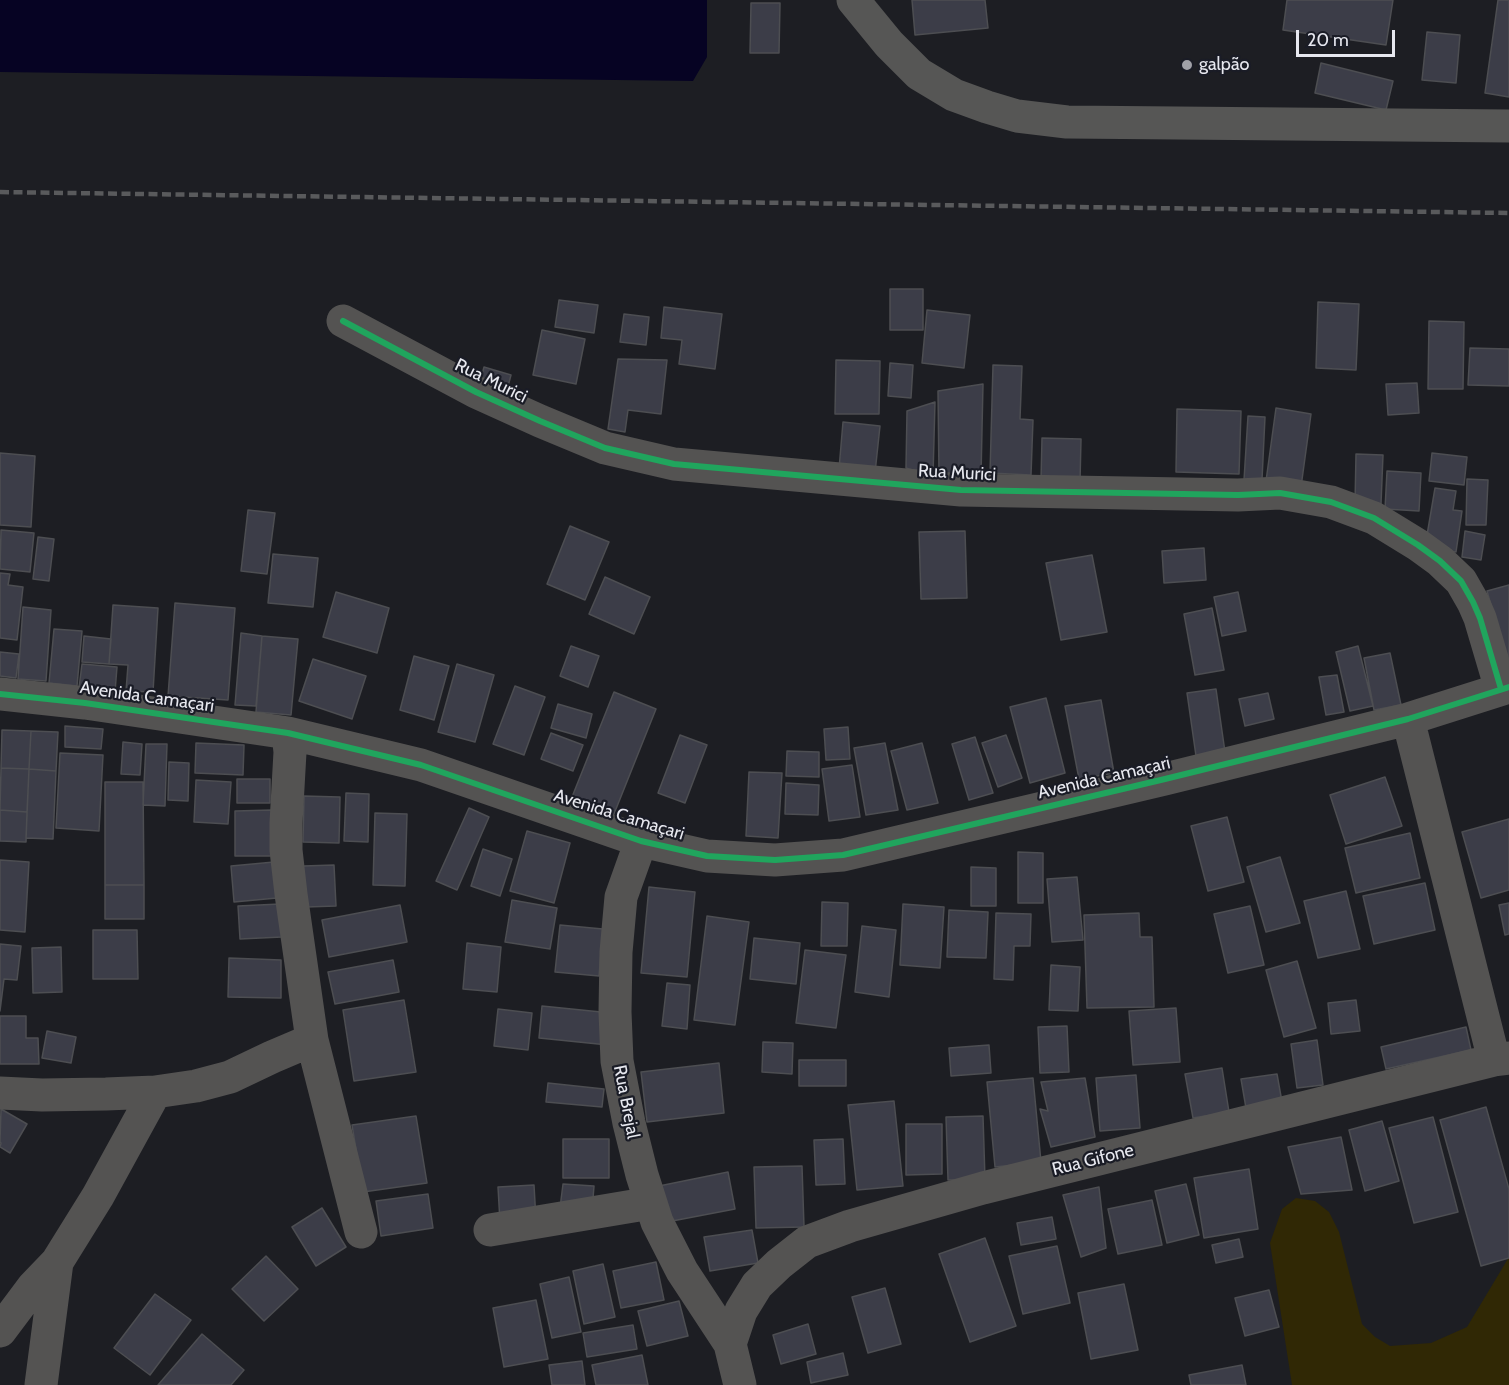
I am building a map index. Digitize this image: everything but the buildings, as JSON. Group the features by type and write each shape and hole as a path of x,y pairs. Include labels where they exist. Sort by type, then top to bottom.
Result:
{"street":[{"path":"854,0 888,44 919,74 954,95 987,108 1017,116 1068,122 1509,126"},
{"name":"Rua Murici","path":"343,321 476,392 540,421 605,448 674,464 962,490 1238,495 1280,493 1331,502 1374,519 1418,545 1440,561 1461,581 1480,618 1505,688"},
{"name":"Avenida Camaçari","path":"0,694 85,703 288,733 421,765 641,841 707,856 775,860 843,855 1166,779 1408,719 1505,688"},
{"path":"1408,719 1501,1059"},
{"path":"288,733 290,752 286,850 312,1040 361,1232"},
{"name":"Rua Brejal","path":"641,841 621,897 616,952 617,1060 642,1175 657,1222 682,1271 730,1344"},
{"path":"0,1093 74,1095 155,1092 196,1086 230,1077 312,1040"},
{"name":"Rua Gifone","path":"730,1344 741,1311 757,1285 778,1264 807,1242 850,1226 983,1188 1501,1059"},
{"path":"0,1331 33,1287 57,1262 98,1196 155,1092"},
{"path":"490,1230 651,1203"},
{"path":"41,1385 57,1262"},
{"path":"730,1344 740,1385"}],"shaded area":[{"path":"1296,1198 1315,1201 1329,1212 1339,1232 1362,1324 1375,1337 1390,1346 1431,1343 1467,1327 1509,1257 1509,1385 1292,1385 1270,1243 1282,1209"}],"water":[{"path":"0,0 707,0 707,57 693,81 0,72"}],"railway":[{"path":"0,192 1509,213"}],"cycle path":[{"path":"343,321 476,392 540,421 605,448 674,464 961,490 1238,495 1280,493 1331,502 1374,518 1418,545 1440,561 1461,581 1480,618 1501,689"},
{"path":"0,694 85,703 288,733 421,765 641,841 707,856 775,860 843,855 1408,719 1509,687"}],"place":[{"name":"galpão","path":"1187,65"}]}
